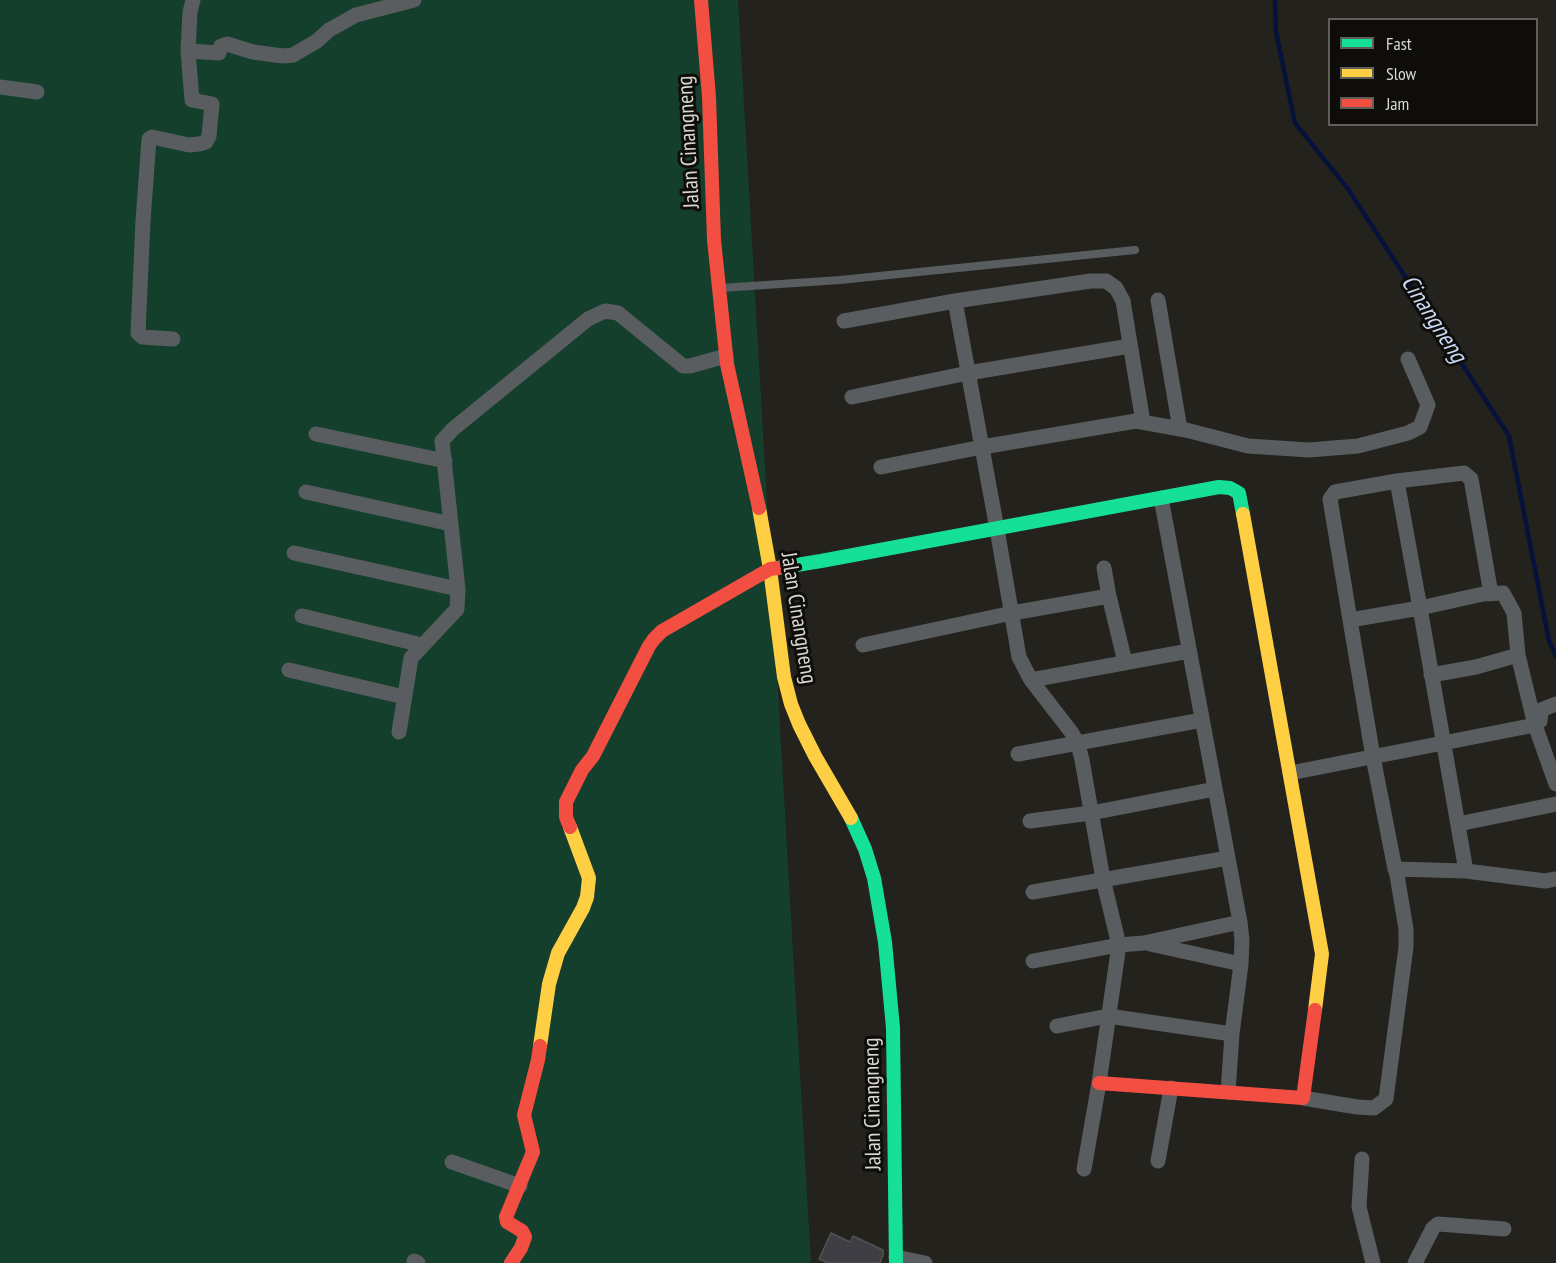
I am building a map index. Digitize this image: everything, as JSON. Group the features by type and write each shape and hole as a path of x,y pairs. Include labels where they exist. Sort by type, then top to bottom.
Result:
{"street":[{"path":"173,339 142,337 138,333 143,221 149,139 152,137 189,145 206,142 209,136 212,106 210,102 192,99 188,51 190,12 193,0"},
{"path":"188,51 219,53 221,46 227,44 253,52 293,55 317,41 329,30 356,15 414,0"},
{"name":"Jalan Cinangneng","path":"701,0 708,86 714,240 726,356 770,569 784,677 791,704 815,756 852,820 865,849 874,878 885,942 893,1028 896,1260"},
{"path":"0,87 37,92"},
{"path":"843,321 1091,281 1106,281 1116,288 1123,301 1143,422"},
{"path":"1158,300 1180,429"},
{"path":"955,302 1019,657 1031,680 1072,733 1077,744 1082,760 1103,879 1119,945 1084,1169"},
{"path":"399,732 411,658 457,609 458,589 442,441 453,429 588,319 605,310 618,313 683,366 726,356"},
{"path":"852,397 968,373 1130,346"},
{"path":"881,467 1136,421 1248,446 1309,450 1358,446 1420,428 1428,405 1408,359"},
{"path":"316,435 445,461"},
{"path":"1099,1083 1303,1098 1374,1108 1386,1099 1406,947 1406,929 1373,757 1330,499 1335,492 1464,472 1471,479 1491,594"},
{"path":"1397,481 1466,871"},
{"path":"511,1263 525,1237 522,1231 507,1222 506,1216 533,1152 524,1115 538,1060 549,984 558,953 587,897 589,878 566,817 566,802 582,770 593,756 654,639 678,622 770,569 1219,487 1230,488 1239,493 1322,954 1303,1098"},
{"path":"306,492 451,524"},
{"path":"1161,498 1240,922 1241,964 1232,1034 1228,1092"},
{"path":"294,553 458,589"},
{"path":"1104,568 1125,662"},
{"path":"1350,620 1503,593 1514,613 1518,655 1535,725 1556,784"},
{"path":"863,645 1012,613 1110,596"},
{"path":"302,616 422,645"},
{"path":"1031,680 1189,651"},
{"path":"1431,675 1476,667 1518,655"},
{"path":"289,670 405,697"},
{"path":"1290,773 1535,725 1540,721 1541,710 1554,704"},
{"path":"1018,754 1202,720"},
{"path":"1030,821 1091,813 1215,789"},
{"path":"1458,824 1556,804"},
{"path":"1033,892 1228,858"},
{"path":"1395,869 1466,871 1545,880 1556,879"},
{"path":"1033,961 1119,945 1144,943 1240,922"},
{"path":"1144,943 1241,964"},
{"path":"1057,1026 1108,1016 1232,1034"},
{"path":"1158,1161 1171,1088"},
{"path":"1362,1159 1359,1207 1373,1263"},
{"path":"452,1162 520,1186"},
{"path":"1415,1263 1433,1228 1438,1224 1504,1229"},
{"path":"896,1260 925,1263"}],"lane":[{"path":"720,288 840,280 1135,250"}],"green space":[{"path":"0,0 738,0 811,1263 0,1263"}],"building":[{"path":"831,1233 850,1242 853,1236 883,1250 880,1263 828,1263 819,1259"}],"waterway":[{"name":"Cinangneng","path":"1275,0 1276,32 1295,123 1348,189 1509,436 1549,641 1556,656"}],"traffic: fast":[{"path":"778,568 1219,487 1230,488 1239,493 1243,514"},
{"path":"851,818 865,849 874,878 885,942 893,1028 896,1263"}],"traffic: slow":[{"path":"759,508 770,569 784,677 791,704 815,756 851,818"},
{"path":"1243,514 1322,954 1315,1010"},
{"path":"540,1046 549,984 558,953 587,897 589,878 570,827"}],"traffic: jam":[{"path":"701,0 709,97 714,240 727,364 759,508"},
{"path":"570,827 566,817 566,802 582,770 593,756 654,639 662,631 770,569 778,568"},
{"path":"1099,1083 1303,1098 1315,1010"},
{"path":"511,1263 525,1237 522,1231 507,1222 506,1217 533,1152 524,1115 540,1046"}]}
